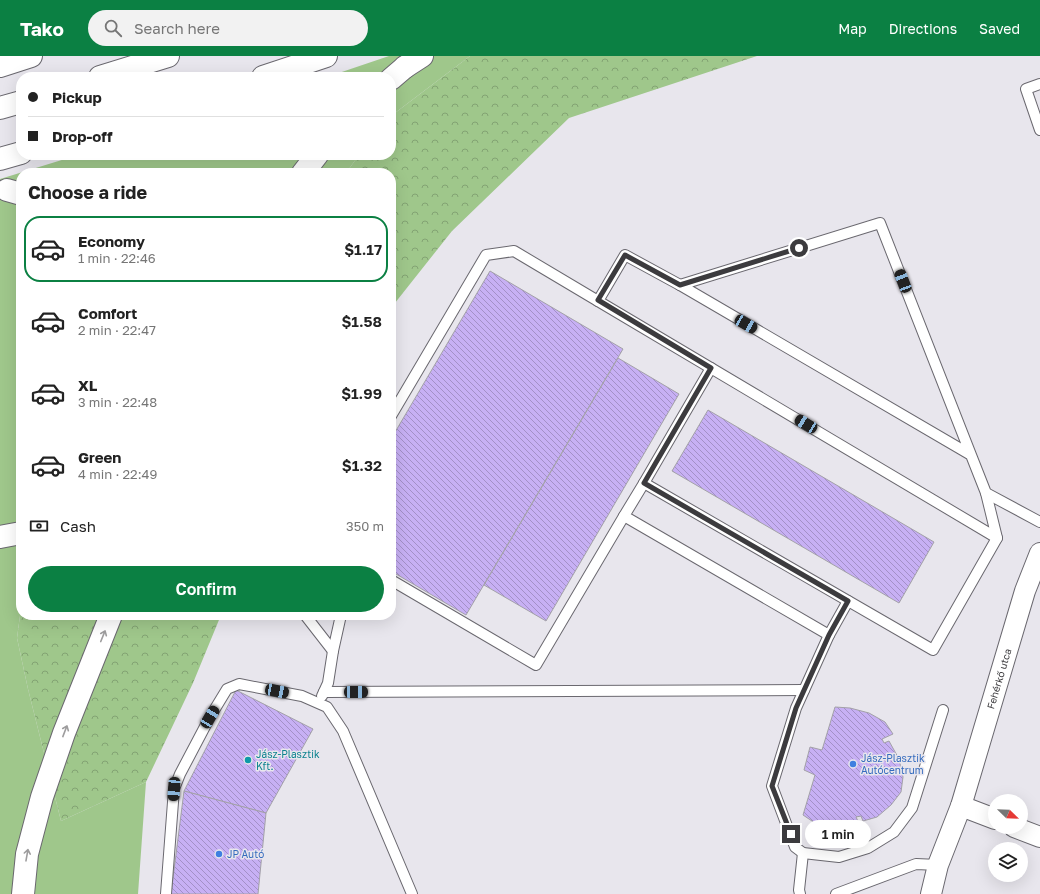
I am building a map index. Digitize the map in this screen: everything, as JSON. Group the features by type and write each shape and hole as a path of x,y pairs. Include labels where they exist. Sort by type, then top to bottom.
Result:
{"highway":[{"path":"0,66 30,56"},
{"path":"116,72 168,56"},
{"path":"278,72 326,56"},
{"path":"0,108 16,103"},
{"path":"0,159 16,154"},
{"path":"307,168 313,160"},
{"path":"0,537 16,534"},
{"path":"22,894 27,854 42,797 64,733 109,620"}],"street":[{"name":"Fehérkő utca","path":"931,894 938,865 961,806 1025,592 1040,553"},
{"path":"961,806 988,816"},
{"path":"1028,832 1040,837"}],"lane":[{"path":"1040,84 1026,88 1040,130"},
{"path":"644,483 933,650 996,538 986,493 880,223 680,285"},
{"path":"396,408 486,256 514,251 996,538"},
{"path":"598,300 625,255 680,285 971,455"},
{"path":"396,583 536,665 711,368"},
{"path":"986,493 1040,522"},
{"path":"624,516 829,635"},
{"path":"848,601 829,635 796,708 772,786 795,847 803,853 839,857 868,848 894,832 912,808 943,710"},
{"path":"308,620 333,651"},
{"path":"318,703 328,683 340,620"},
{"path":"166,894 174,789 180,774 227,689 239,684 302,696 327,707 343,731 412,894"},
{"path":"324,692 804,690"},
{"path":"800,894 798,890 803,853"},
{"path":"836,894 916,864 938,865"}],"green space":[{"path":"389,56 470,56 396,112 396,72 342,72"},
{"path":"470,56 757,56 569,118 452,231 396,302 396,168 350,168 355,160 396,160 396,112"},
{"path":"62,160 355,160 350,168 36,168"},
{"path":"16,174 16,620 19,620 17,638 28,689 61,821 146,782 138,894 0,894 0,179"},
{"path":"19,620 219,620 193,683 146,782 61,821 28,689 17,638"}],"building":[{"path":"490,271 623,349 466,615 396,574 396,431"},
{"path":"618,358 679,394 546,621 484,585"},
{"path":"708,410 934,542 899,603 672,471"},
{"name":"Jász-Plasztik Kft.","path":"236,690 313,729 266,813 184,791"},
{"name":"Jász-Plasztik Autócentrum","path":"835,707 850,708 869,713 885,722 893,734 882,739 884,743 889,741 899,759 903,777 901,792 891,805 877,817 863,821 861,816 856,817 862,830 844,832 831,831 818,825 803,815 815,775 804,770 810,747 822,750"},
{"name":"JP Autó","path":"184,791 266,813 258,894 171,894"}],"place":[{"name":"Jász-Plasztik Kft.","path":"248,760"},
{"name":"Jász-Plasztik Autócentrum","path":"853,764"},
{"name":"JP Autó","path":"219,854"}],"route":[{"path":"791,834 772,786 796,708 829,635 848,601 644,483 711,368 598,300 625,255 680,285 799,248"}]}
